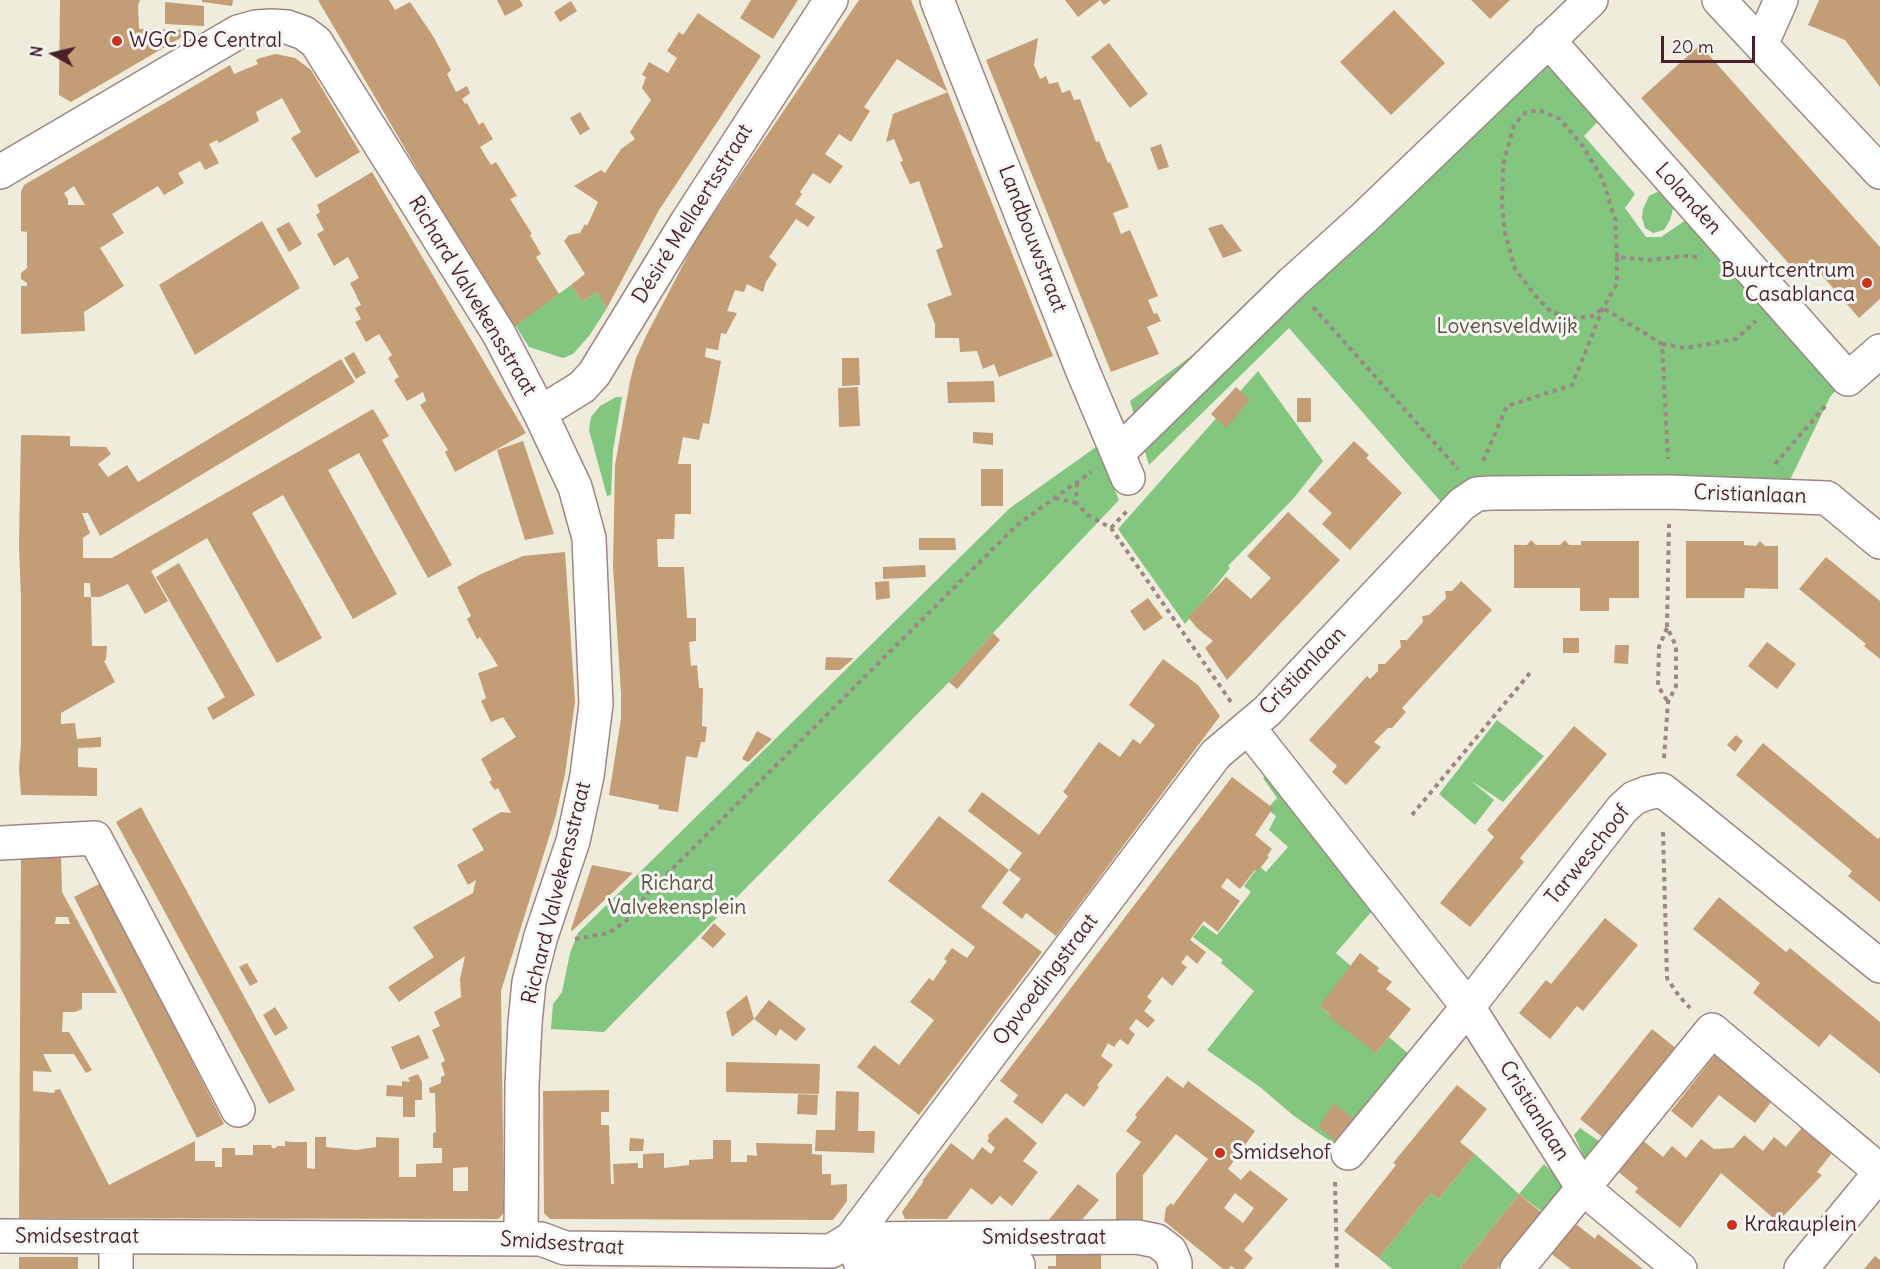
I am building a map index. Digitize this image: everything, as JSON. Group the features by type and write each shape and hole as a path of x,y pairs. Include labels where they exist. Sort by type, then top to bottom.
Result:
{"street":[{"name":"Désiré Mellaertsstraat","path":"540,413 582,387 594,374 687,222 831,0"},
{"name":"Landbouwstraat","path":"937,0 1123,465"},
{"path":"1123,465 1292,283 1365,217 1591,0"},
{"path":"1719,0 1880,172"},
{"path":"1761,45 1781,0"},
{"name":"Richard Valvekensstraat","path":"0,171 238,32 272,26 287,27 304,33 316,42 493,324 540,413 576,487 589,538 596,704 587,776 573,841 541,936 530,982 525,1023 522,1085 520,1239"},
{"name":"Lolanden","path":"1548,40 1848,379"},
{"path":"1848,379 1880,351"},
{"name":"Cristianlaan","path":"1680,1269 1583,1188 1468,1007 1248,727 1267,711 1476,488 1827,498 1880,542"},
{"name":"Opvoedingstraat","path":"851,1239 1216,754 1248,727"},
{"path":"1662,790 1880,966"},
{"name":"Tarweschoof","path":"1348,1153 1468,1007 1622,809 1634,798 1662,790"},
{"path":"0,843 95,838 238,1110"},
{"path":"1517,1269 1712,1030 1880,1172 1802,1269"},
{"name":"Smidsestraat","path":"0,1236 116,1253 541,1239 565,1248 583,1259 831,1251 851,1239 1137,1237 1157,1241 1170,1251 1175,1269"},
{"path":"851,1239 862,1266 1018,1265 1018,1269"}],"path":[{"path":"1292,283 1476,488 1508,406 1572,385 1603,308 1617,284 1615,219 1602,177 1582,145 1560,118 1539,110 1525,113 1514,125 1503,165 1504,223 1515,269 1551,312 1573,318 1592,316 1603,308"},
{"path":"1617,257 1650,260 1686,256 1746,263"},
{"path":"1603,308 1662,344 1686,348 1736,339 1779,301"},
{"path":"1662,344 1669,492 1667,627 1659,647 1658,686 1668,702"},
{"path":"1750,495 1848,379"},
{"path":"541,936 579,939 609,933 630,918 647,894 1008,534 1077,482 1123,465"},
{"path":"1076,503 1077,482"},
{"path":"1055,498 1076,503 1088,515 1111,528 1248,727"},
{"path":"1667,627 1676,646 1677,686 1668,702 1662,790 1667,978 1679,996 1712,1030"},
{"path":"1412,815 1530,674"},
{"path":"1337,1269 1335,1170 1348,1153"}],"green space":[{"name":"Lovensveldwijk","path":"1546,53 1602,117 1584,136 1635,194 1625,208 1646,237 1661,237 1689,218 1841,384 1830,397 1789,482 1477,494 1441,502 1289,328 1149,465 1130,401 1377,220"},
{"path":"1657,192 1672,199 1673,209 1664,230 1653,233 1645,228 1642,218 1649,196"},
{"path":"571,285 582,302 596,292 607,308 589,336 573,354 563,358 529,347 515,325"},
{"path":"1258,371 1323,461 1293,499 1228,566 1230,568 1185,624 1118,529"},
{"path":"616,397 622,397 613,450 611,495 607,496 589,430 591,417 600,406"},
{"name":"Richard Valvekensplein","path":"1096,447 1119,500 949,682 604,1032 551,1029 553,1004 562,992 570,953 578,933 1010,508"},
{"path":"1497,720 1544,756 1503,802 1470,780 1494,800 1475,825 1439,794"},
{"path":"1267,775 1372,911 1336,953 1351,966 1321,1007 1376,1053 1389,1037 1411,1056 1337,1146 1207,1050 1254,991 1221,963 1223,960 1193,937 1203,925 1217,935 1251,892 1244,886 1259,866 1266,872 1288,847 1269,830 1276,816 1267,809 1277,798 1263,778"},
{"path":"1580,1128 1606,1146 1588,1166 1574,1135"},
{"path":"1475,1154 1519,1194 1459,1269 1392,1269 1379,1258 1431,1193 1439,1199"},
{"path":"1544,1164 1573,1192 1549,1217 1519,1194"}],"building":[{"path":"60,0 140,0 138,5 139,29 194,30 71,102 59,95"},
{"path":"202,0 233,0 232,6 202,2"},
{"path":"318,0 389,0 395,10 410,2 433,36 451,70 447,74 456,92 467,86 470,93 462,99 465,104 467,103 479,125 483,122 493,139 480,147 491,165 496,162 517,196 510,199 532,234 530,235 541,254 536,257 559,294 511,329"},
{"path":"497,0 520,0 523,6 505,16"},
{"path":"751,0 798,0 773,39 740,18"},
{"path":"859,0 911,0 948,92 897,59 864,107 870,111 851,142 839,134 825,154 843,166 830,184 813,173 800,192 802,194 795,204 815,217 808,227 796,219 769,257 777,264 763,292 747,284 744,292 735,290 727,311 737,313 726,334 721,333 718,350 706,348 705,357 721,361 709,424 703,423 699,440 683,437 678,464 691,464 691,514 675,514 674,539 657,539 658,567 684,567 687,618 696,618 696,641 689,642 691,666 697,665 699,688 703,688 702,726 707,727 705,742 701,742 697,758 686,756 678,812 658,809 659,805 609,795 621,719 613,567 615,465 630,381 636,358 646,336 697,238"},
{"path":"1065,0 1100,0 1078,17"},
{"path":"1100,0 1111,0 1104,5"},
{"path":"1471,0 1510,0 1490,19"},
{"path":"1819,0 1880,0 1880,87 1845,40 1808,25"},
{"path":"571,1 577,11 560,22 554,12"},
{"path":"165,2 204,6 204,26 165,24"},
{"path":"1394,10 1445,63 1391,115 1340,62"},
{"path":"698,13 761,56 659,210 607,308 596,292 582,302 571,285 585,274 564,241 569,235 580,233 585,224 587,226 598,202 574,186 601,170 605,173 621,149 635,139 630,132 651,100 642,88 646,77 642,75 649,62 668,73 677,58 667,51 679,32 683,35"},
{"path":"1038,38 1034,65 1040,79 1046,76 1049,84 1058,82 1062,93 1070,90 1074,100 1080,99 1096,142 1099,141 1108,163 1110,162 1129,207 1113,213 1121,234 1130,230 1158,296 1148,300 1154,314 1157,313 1161,321 1147,327 1159,354 1111,372 986,60"},
{"path":"1109,43 1148,94 1130,108 1091,57"},
{"path":"1700,45 1880,247 1880,299 1859,318 1813,265 1800,276 1641,98"},
{"path":"276,54 295,58 311,70 360,152 316,178 291,138 301,132 282,98 256,112 259,121 219,143 217,140 209,144 219,163 205,170 200,161 178,173 184,183 164,195 158,186 112,214 124,233 100,248 124,286 84,312 85,331 21,334 21,286 27,286 27,283 21,279 21,273 27,268 27,232 21,231 21,192 24,185 230,65 234,74 258,64 256,60","holes":["74,186 85,205 68,205 64,193"]},
{"path":"948,92 1053,356 999,377 994,364 983,369 977,351 960,352 959,338 935,338 935,324 927,304 952,295 936,250 943,247 919,181 910,184 900,162 903,161 894,139 886,142 893,114"},
{"path":"580,112 590,129 580,135 570,118"},
{"path":"1161,144 1169,167 1158,170 1150,148"},
{"path":"372,172 526,433 455,472 445,452 448,450 420,405 426,401 423,392 407,401 394,380 399,377 388,358 392,355 379,334 366,342 355,322 361,319 355,308 361,305 350,283 359,278 348,257 334,266 317,234 324,230 316,215 320,212 317,205"},
{"path":"262,221 300,288 195,355 159,285"},
{"path":"289,222 302,244 289,252 276,229"},
{"path":"1222,224 1242,251 1223,258 1208,228"},
{"path":"354,352 366,373 356,379 344,358"},
{"path":"842,358 859,358 860,385 842,386"},
{"path":"341,359 355,382 100,536 88,513 82,513 90,533 83,538 83,558 112,558 373,409 389,436 382,440 452,565 428,578 359,453 328,470 397,594 353,619 283,495 252,513 322,638 277,663 207,538 151,571 168,601 145,614 128,584 100,597 91,597 92,646 107,646 104,661 115,682 61,713 61,724 75,723 77,739 101,737 101,747 78,748 78,767 97,768 97,796 21,795 19,546 21,435 70,436 70,446 106,447 111,454 98,464 108,477 127,465 138,482","holes":["84,583 90,583 91,597 84,597"]},
{"path":"994,381 995,402 948,403 947,382"},
{"path":"858,387 860,426 839,427 838,388"},
{"path":"1236,387 1250,400 1226,428 1211,414"},
{"path":"1297,398 1311,398 1311,422 1297,422"},
{"path":"973,432 993,433 993,445 973,443"},
{"path":"523,441 554,534 525,540 497,450"},
{"path":"1354,441 1369,455 1366,458 1402,493 1350,550 1322,524 1332,513 1308,491"},
{"path":"981,469 1003,469 1003,506 981,506"},
{"path":"1288,512 1340,560 1227,680 1205,648 1213,641 1188,617 1226,577 1251,599 1271,578 1247,556"},
{"path":"919,538 955,538 956,550 919,550"},
{"path":"1531,540 1536,545 1560,545 1565,540 1569,545 1581,545 1581,541 1639,541 1639,598 1609,598 1609,611 1580,611 1580,588 1514,588 1514,545 1527,545"},
{"path":"1686,541 1744,541 1744,545 1756,546 1760,541 1765,546 1778,546 1778,589 1745,588 1744,598 1686,598"},
{"path":"565,552 575,702 565,774 556,815 501,991 504,1213 498,1219 19,1218 21,854 61,854 62,892 117,993 82,993 82,1009 75,1012 63,1012 62,1032 69,1032 92,1070 86,1073 74,1054 43,1054 52,1072 33,1071 33,1091 54,1093 55,1090 60,1089 109,1185 195,1141 195,1161 215,1161 215,1167 222,1167 222,1148 235,1148 235,1155 253,1155 253,1145 271,1145 272,1148 276,1148 285,1146 285,1141 307,1142 307,1168 315,1169 315,1137 326,1137 326,1147 356,1150 376,1147 376,1137 399,1138 399,1177 416,1177 416,1164 442,1163 442,1148 433,1148 433,1133 436,1132 435,1093 430,1093 429,1088 441,1083 441,1077 445,1075 441,1063 445,1061 432,1030 440,1026 434,1012 461,997 460,979 465,956 399,1002 388,987 434,957 413,927 473,893 476,880 468,885 457,865 484,850 472,829 501,812 511,813 498,788 495,790 489,782 492,780 481,759 516,737 503,717 491,722 481,701 486,698 478,673 498,666 480,637 477,639 467,619 471,616 457,587 523,556","holes":["56,917 68,917 70,924 55,924","468,1167 468,1191 453,1191 453,1168"]},
{"path":"1826,557 1880,601 1880,659 1864,646 1866,644 1799,589"},
{"path":"179,563 255,695 213,720 207,708 225,697 156,577"},
{"path":"925,565 926,577 883,579 883,567"},
{"path":"889,581 890,598 876,600 875,582"},
{"path":"1461,581 1492,610 1402,708 1406,712 1392,728 1388,728 1374,742 1381,747 1346,785 1332,772 1337,766 1309,740 1367,676 1370,679 1378,671 1378,664 1385,664 1401,647 1400,640 1407,640 1423,622 1422,616 1429,615 1446,598 1445,591 1452,591"},
{"path":"1148,598 1163,618 1144,631 1130,611"},
{"path":"993,633 1000,640 957,689 949,682"},
{"path":"1563,638 1579,638 1579,653 1563,653"},
{"path":"1767,642 1796,664 1777,689 1748,666"},
{"path":"1615,645 1629,645 1628,664 1614,663"},
{"path":"826,657 854,658 840,670 825,670"},
{"path":"1163,659 1198,685 1220,716 1056,936 1026,913 1022,919 1002,903 1021,879 1009,870 1022,853 968,811 982,792 1039,835 1068,796 1063,792 1099,742 1120,757 1133,739 1140,744 1155,725 1129,705"},
{"path":"1574,726 1607,754 1520,858 1524,862 1470,927 1440,903 1494,837 1487,830"},
{"path":"757,731 772,739 748,762 742,759"},
{"path":"1736,735 1743,741 1735,752 1727,745"},
{"path":"1763,743 1878,839 1880,837 1880,902 1848,876 1852,871 1736,775"},
{"path":"1232,777 1273,808 1255,835 1272,849 1267,856 1269,857 1240,889 1227,878 1221,887 1240,901 1218,932 1204,921 1190,940 1206,952 1197,964 1187,955 1181,963 1187,967 1172,986 1162,977 1147,997 1152,1001 1144,1011 1155,1020 1148,1028 1136,1019 1129,1029 1135,1034 1128,1045 1120,1039 1114,1047 1108,1043 1101,1056 1113,1065 1097,1085 1099,1087 1084,1107 1066,1093 1042,1124 1013,1102 1018,1095 1000,1081"},
{"path":"141,807 295,1090 269,1104 116,822"},
{"path":"939,816 1009,870 981,907 1042,952 919,1115 857,1067 874,1045 899,1065 934,1020 910,1002 929,978 933,981 947,961 944,959 952,948 967,958 975,947 888,881"},
{"path":"592,865 633,873 572,931 571,929"},
{"path":"101,883 224,1124 197,1138 74,897"},
{"path":"1719,897 1786,952 1790,948 1880,1022 1880,1074 1830,1034 1819,1047 1753,993 1760,983 1693,929"},
{"path":"1605,918 1638,945 1583,1011 1577,1006 1550,1039 1519,1013 1546,980 1551,984"},
{"path":"714,923 726,934 713,948 701,938"},
{"path":"1360,953 1379,968 1377,971 1392,982 1386,989 1411,1009 1376,1053 1329,1017 1331,1015 1320,1006"},
{"path":"247,963 258,982 250,986 239,967"},
{"path":"747,995 754,1019 732,1037 726,1012"},
{"path":"769,1000 806,1029 796,1041 780,1029 776,1036 754,1019"},
{"path":"275,1007 288,1028 275,1036 263,1015"},
{"path":"1652,1029 1677,1049 1605,1139 1580,1119"},
{"path":"419,1035 429,1058 401,1070 391,1047"},
{"path":"1715,1055 1772,1101 1755,1123 1719,1095 1692,1128 1671,1111"},
{"path":"726,1062 820,1064 819,1094 726,1092"},
{"path":"418,1074 422,1082 422,1100 415,1100 415,1117 403,1117 403,1097 386,1096 387,1085 402,1086 402,1081 410,1082 408,1078"},
{"path":"1167,1076 1183,1088 1188,1081 1255,1131 1228,1169 1241,1180 1250,1170 1288,1199 1244,1250 1253,1258 1244,1269 1235,1269 1231,1266 1229,1269 1223,1269 1164,1221 1166,1208 1171,1203 1173,1205 1208,1159 1176,1134 1143,1175 1143,1220 1116,1220 1116,1174 1141,1142 1126,1131 1137,1117 1135,1115","holes":["1235,1193 1254,1208 1243,1223 1224,1208"]},
{"path":"1457,1085 1487,1109 1460,1142 1475,1154 1439,1199 1431,1193 1379,1258 1344,1231 1396,1165 1393,1163"},
{"path":"609,1090 609,1112 601,1112 601,1125 609,1125 611,1184 614,1184 613,1164 638,1163 638,1168 643,1168 643,1154 664,1153 664,1168 689,1165 689,1160 713,1159 713,1140 731,1140 731,1162 747,1162 747,1155 757,1156 756,1143 812,1144 812,1154 822,1155 822,1174 831,1174 831,1185 847,1184 847,1201 833,1220 550,1219 544,1213 543,1091"},
{"path":"836,1091 859,1092 858,1131 875,1131 874,1153 815,1151 816,1130 835,1130"},
{"path":"798,1094 818,1095 817,1115 797,1114"},
{"path":"1334,1104 1355,1120 1338,1142 1318,1127"},
{"path":"1006,1117 1037,1143 1023,1161 1038,1172 1012,1206 1000,1196 992,1205 971,1188 947,1219 905,1219 902,1212 951,1143 973,1160 982,1147 991,1154 995,1148 987,1141 988,1135"},
{"path":"1805,1124 1836,1148 1817,1172 1822,1175 1778,1222 1721,1173 1680,1228 1635,1192 1638,1188 1616,1170 1641,1139 1663,1157 1672,1146 1686,1158 1701,1139 1714,1149 1733,1148 1744,1135 1763,1151 1774,1137 1786,1147"},
{"path":"630,1138 644,1139 643,1151 629,1151"},
{"path":"1078,1184 1099,1200 1080,1222 1048,1221"},
{"path":"1519,1194 1542,1213 1497,1269 1459,1269"},
{"path":"1572,1221 1595,1239 1598,1234 1643,1269 1571,1269 1549,1252"},
{"path":"1056,1251 1101,1251 1101,1269 1048,1269 1048,1266 1056,1266"},
{"path":"1875,1256 1880,1260 1880,1269 1864,1269"},
{"path":"19,1257 78,1257 78,1269 19,1269"}],"place":[{"name":"WGC De Central","path":"117,41"},
{"name":"Buurtcentrum Casablanca","path":"1867,283"},
{"name":"Smidsehof","path":"1220,1153"},
{"name":"Krakauplein","path":"1732,1225"}]}
